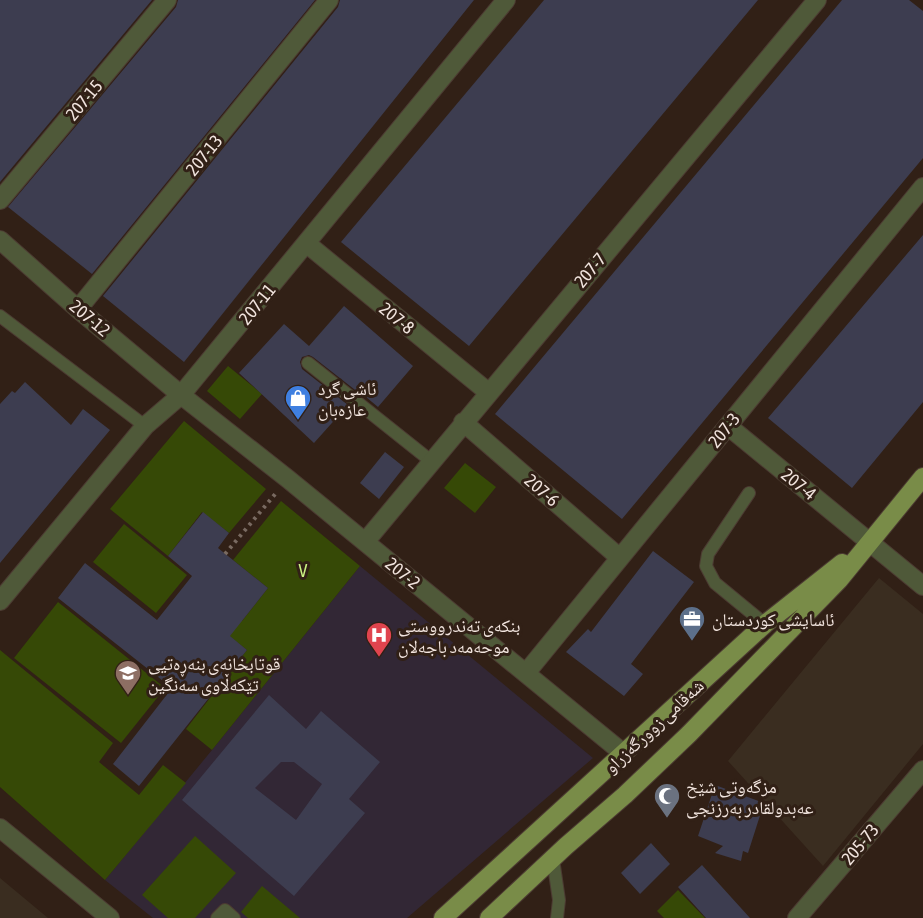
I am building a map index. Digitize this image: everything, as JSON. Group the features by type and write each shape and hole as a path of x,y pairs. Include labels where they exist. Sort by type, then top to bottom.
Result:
{"main road":[{"name":"شەقامی زوورگەزراو","path":"489,918 689,734 839,580 923,477"},
{"name":"شەقامی زوورگەزراو","path":"443,918 765,624 870,541"}],"street":[{"name":"207-15","path":"0,200 167,0"},
{"name":"207-13","path":"78,309 329,0"},
{"name":"207-11","path":"0,601 145,426 181,395 506,0"},
{"name":"207-7","path":"365,542 817,0"},
{"name":"207-3","path":"526,673 923,187"},
{"name":"207-12","path":"0,240 181,395"},
{"name":"207-8","path":"306,243 488,392"},
{"name":"207-2","path":"181,395 288,478 623,753"},
{"name":"207-6","path":"463,422 620,558"},
{"name":"207-4","path":"728,426 923,586"},
{"name":"205-73","path":"797,918 922,771"},
{"path":"0,828 110,918"}],"lane":[{"path":"0,316 145,426"},
{"path":"308,363 431,461"},
{"path":"749,493 708,554 706,566 715,583 765,624"},
{"path":"553,859 559,900 557,918"},
{"path":"217,918 225,910 234,918"}],"path":[{"path":"225,554 288,478"}],"shaded area":[{"name":"بنکەی تەندرووستی موحەمەد باجەلان","path":"360,566 593,758 407,918 153,918 105,880"},
{"path":"879,578 923,614 923,744 823,866 728,761"},
{"path":"0,878 48,918 0,918"}],"green space":[{"path":"228,366 262,394 240,419 207,391"},
{"path":"184,421 266,489 229,533 202,512 168,556 110,509"},
{"path":"465,463 496,487 475,513 444,488"},
{"name":"V","path":"281,501 360,566 212,750 186,729 247,650 190,605 242,621 268,588 233,560"},
{"path":"124,524 187,575 156,613 93,562"},
{"path":"58,602 165,688 121,743 14,658"},
{"path":"0,650 113,743 99,762 139,795 163,765 186,783 105,880 0,787"},
{"path":"195,836 236,873 195,918 168,918 142,895"},
{"path":"262,886 300,918 248,918 241,912"},
{"path":"678,890 705,918 664,918 657,911"}],"building":[{"path":"0,0 152,0 0,182"},
{"path":"178,0 315,0 92,274 8,207 176,7"},
{"path":"340,0 474,0 184,362 103,296 338,7"},
{"path":"544,0 758,0 469,346 341,242"},
{"path":"842,0 909,0 923,11 923,158 622,519 495,414"},
{"path":"923,235 923,402 852,488 768,418"},
{"path":"344,306 413,366 378,407 313,357 309,355 302,357 300,362 302,369 348,405 314,443 239,373 284,324 309,346"},
{"path":"25,382 71,425 83,409 110,430 0,563 0,404 12,391 15,393"},
{"path":"385,452 404,467 379,499 360,483"},
{"name":"قوتابخانەی بنەڕەتیی تێکەڵاوی سەنگین","path":"203,512 229,533 218,548 268,588 230,636 247,650 139,786 113,764 172,688 58,598 85,563 157,620 192,576 168,556"},
{"path":"653,551 694,582 631,664 643,674 624,696 566,652 588,629 591,632"},
{"path":"269,695 306,729 321,711 380,762 349,799 365,813 294,896 182,800","holes":["281,762 294,762 322,784 296,820 255,788"]},
{"path":"715,785 764,803 748,853 743,851 741,861 715,853 723,846 698,836"},
{"path":"651,843 670,864 640,894 621,873"},
{"path":"702,865 750,918 706,918 678,887"}],"place":[{"name":"ئاشی گرد عازه‌بان","path":"298,421"},
{"name":"ئاسایشی كوردستان","path":"692,642"},
{"name":"بنکەی تەندرووستی موحەمەد باجەلان","path":"379,658"},
{"name":"قوتابخانەی بنەڕەتیی تێکەڵاوی سەنگین","path":"128,696"},
{"name":"مزگەوتی شێخ عەبدولقادر بەرزنجی","path":"667,819"}]}
